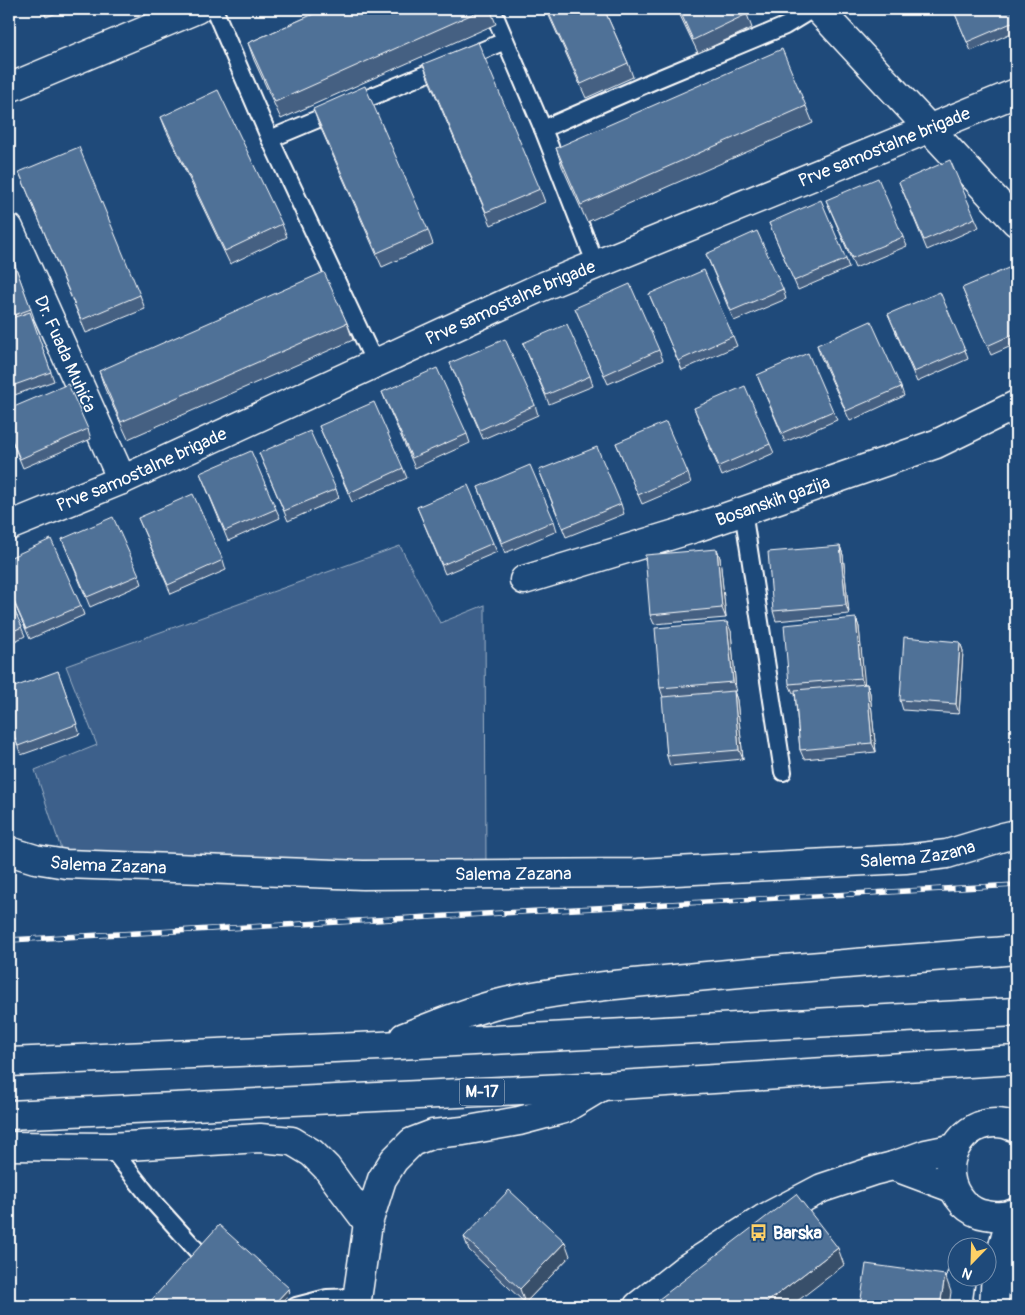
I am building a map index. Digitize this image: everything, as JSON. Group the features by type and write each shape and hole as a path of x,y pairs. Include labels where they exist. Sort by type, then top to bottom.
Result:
{"main road":[{"path":"9,88 197,9"},
{"path":"818,9 1016,222"},
{"name":"Prve samostalne brigade","path":"9,526 122,480 539,288 1016,93"},
{"name":"Dr. Fuada Muhića","path":"9,228 122,480"},
{"name":"Bosanskih gazija","path":"524,580 695,528 936,444 1016,406"},
{"name":"Salema Zazana","path":"9,851 36,859 66,864 363,875 638,873 905,859 947,854 1016,834"},
{"path":"380,1046 493,1005 534,996 598,986 1016,950"},
{"path":"9,1062 380,1046 1016,1012"},
{"name":"M-17","path":"9,1115 603,1086 1016,1060"},
{"path":"357,1302 368,1223 382,1179 394,1160 412,1142 433,1134 463,1131 519,1121 564,1109 603,1086"},
{"path":"1013,1119 975,1128 962,1137 955,1148 949,1165 952,1188 956,1196 967,1207 981,1215 994,1217 1014,1214"},
{"path":"9,1146 110,1146 260,1138 292,1141 312,1153 328,1168 368,1223"},
{"path":"638,1306 685,1269 764,1219 822,1188 926,1154 955,1148"},
{"path":"893,1166 952,1188"},
{"path":"976,1212 984,1238"},
{"path":"998,1242 1014,1214"},
{"path":"957,1306 960,1288"},
{"path":"993,1288 994,1306"}],"lane":[{"path":"214,9 270,140 375,363"},
{"path":"492,9 543,129 596,265"},
{"path":"543,129 785,26 813,9"},
{"path":"270,140 505,41"},
{"path":"743,511 783,772"},
{"path":"110,1146 156,1205 200,1254"},
{"path":"302,1306 327,1298 357,1302"}],"shaded area":[{"path":"400,546 440,623 485,605 486,874 66,864 35,770 97,745 66,666"}],"building":[{"path":"325,9 484,9 275,102 248,43"},
{"path":"547,9 604,9 628,63 581,84"},
{"path":"679,9 745,9 747,14 693,40"},
{"path":"953,9 1014,9 1016,21 967,42"},
{"path":"478,42 540,189 486,212 423,64"},
{"path":"782,49 806,106 581,205 556,148"},
{"path":"365,86 428,230 377,253 313,109"},
{"path":"218,90 282,224 225,251 161,117"},
{"path":"79,147 140,295 81,320 19,172"},
{"path":"950,160 975,218 924,240 899,182"},
{"path":"878,178 903,237 852,258 826,200"},
{"path":"821,200 846,259 794,281 769,223"},
{"path":"757,231 783,289 731,311 706,254"},
{"path":"9,249 31,309 9,317"},
{"path":"1013,266 1016,272 1016,333 987,346 962,288"},
{"path":"704,270 733,336 678,361 649,294"},
{"path":"324,272 347,323 121,422 99,371"},
{"path":"630,284 659,350 604,375 575,308"},
{"path":"940,292 965,350 914,372 888,314"},
{"path":"30,312 51,372 9,387 9,319"},
{"path":"871,321 901,387 846,411 817,345"},
{"path":"567,324 590,376 546,395 523,343"},
{"path":"505,339 535,405 480,430 450,363"},
{"path":"808,353 833,411 782,433 757,375"},
{"path":"437,368 467,434 412,458 382,392"},
{"path":"68,384 88,429 20,459 9,433 9,409"},
{"path":"745,386 770,444 719,466 694,408"},
{"path":"374,402 403,468 349,493 319,426"},
{"path":"666,422 688,473 638,495 616,443"},
{"path":"310,431 336,489 284,511 259,453"},
{"path":"597,447 621,504 563,528 539,470"},
{"path":"251,451 276,509 225,531 200,473"},
{"path":"530,465 554,521 502,543 478,487"},
{"path":"468,485 493,543 442,565 417,507"},
{"path":"193,494 223,560 168,585 138,518"},
{"path":"113,517 139,575 87,597 62,539"},
{"path":"51,539 81,606 26,629 9,590 9,558"},
{"path":"840,546 846,605 773,611 768,552"},
{"path":"717,549 722,608 650,615 645,555"},
{"path":"9,598 22,627 9,633"},
{"path":"856,618 861,678 789,684 784,625"},
{"path":"727,622 733,682 660,688 655,628"},
{"path":"904,637 960,642 956,704 900,700"},
{"path":"58,671 77,724 18,746 9,722 9,689"},
{"path":"867,684 872,743 800,750 795,690"},
{"path":"734,691 739,750 667,756 662,697"},
{"path":"509,1190 565,1242 520,1289 464,1237"},
{"path":"796,1194 838,1248 762,1306 650,1306"},
{"path":"219,1225 289,1288 272,1306 146,1306"},
{"path":"866,1264 945,1275 940,1306 860,1306"}],"railway":[{"path":"9,940 1016,885"}],"place":[{"name":"Barska","path":"759,1233"}]}
